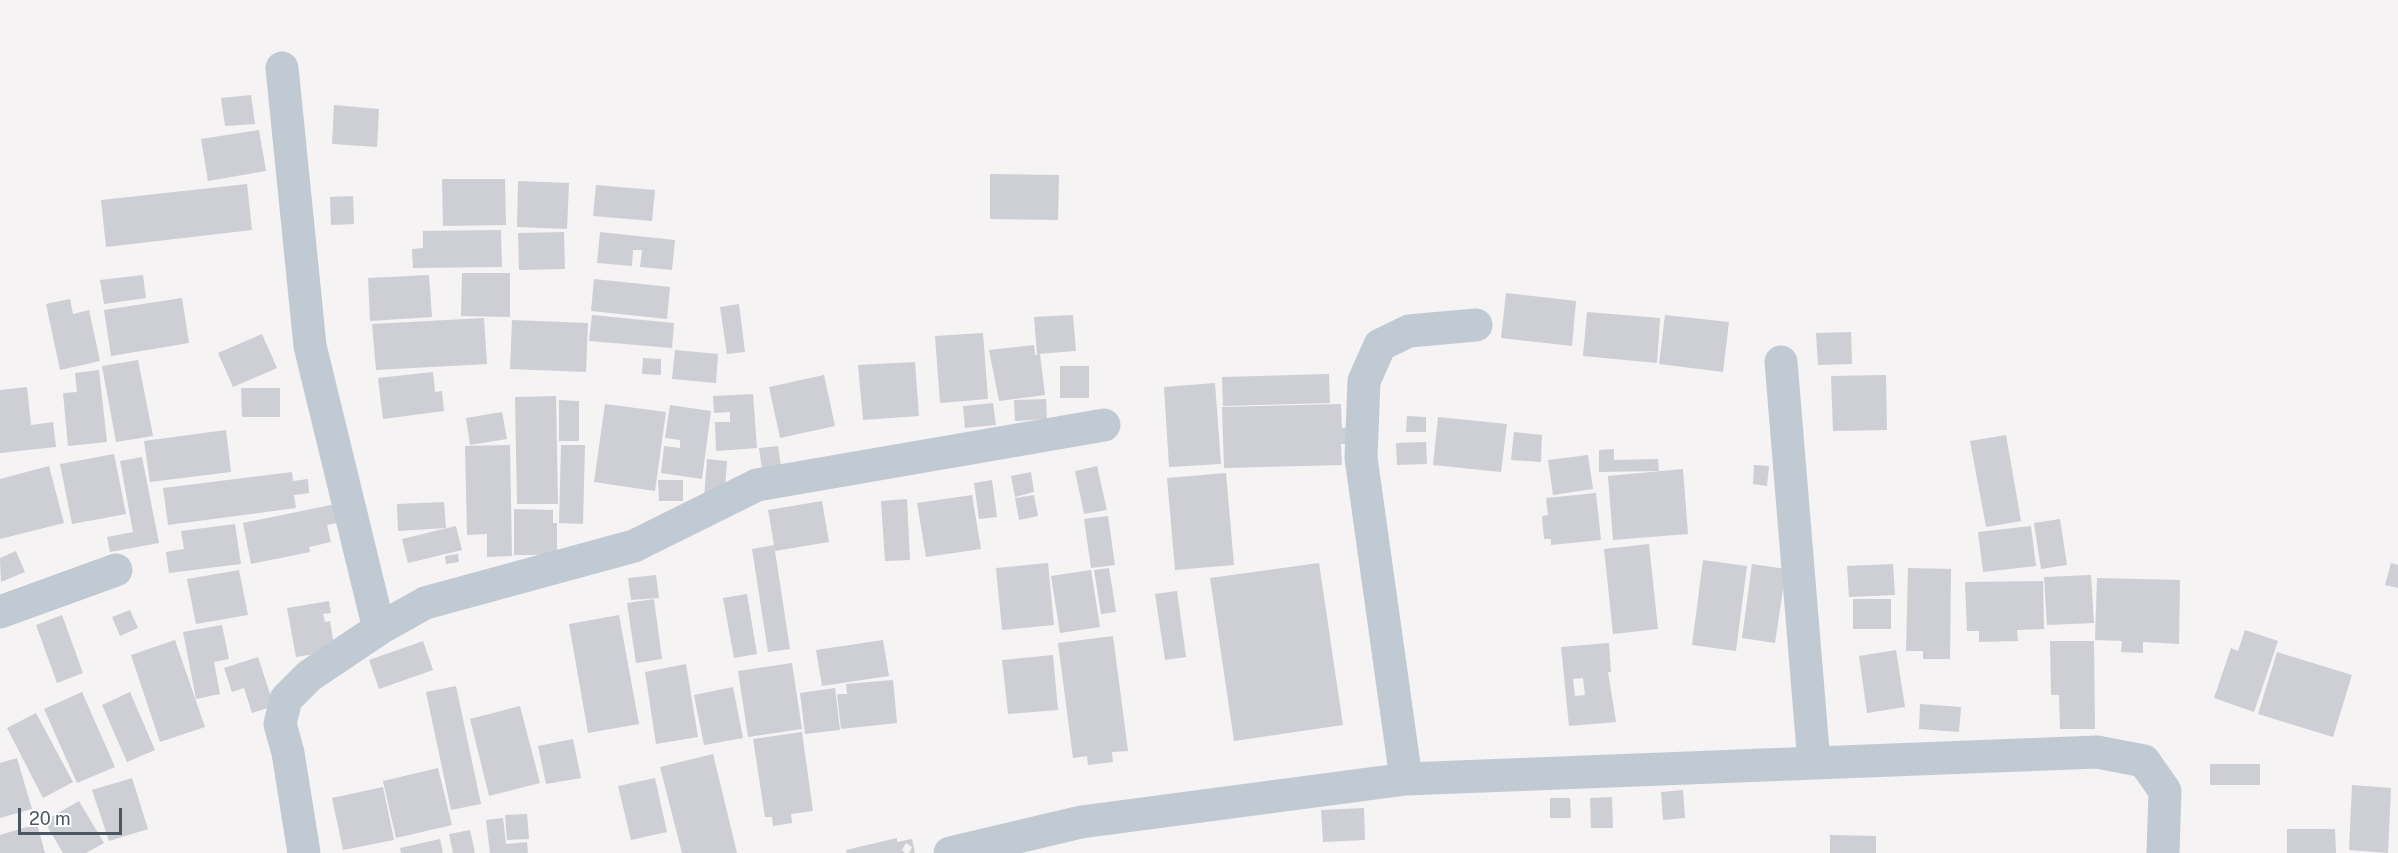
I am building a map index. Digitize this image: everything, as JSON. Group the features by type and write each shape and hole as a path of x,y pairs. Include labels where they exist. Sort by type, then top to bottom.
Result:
{"street":[{"path":"282,69 310,346 379,629"},
{"path":"1406,779 1361,458 1364,381 1380,345 1409,331 1476,324"},
{"path":"1781,362 1814,764"},
{"path":"303,853 288,753 280,724 286,699 309,676 379,629 425,603 634,546 757,485 1104,425"},
{"path":"0,612 116,570"},
{"path":"950,853 1081,822 1406,779 2097,752 2144,761 2165,791 2163,853"}],"building":[{"path":"251,95 255,124 225,126 221,98"},
{"path":"334,105 379,109 377,147 332,144"},
{"path":"259,130 266,171 208,181 201,139"},
{"path":"990,174 1059,175 1058,220 990,219"},
{"path":"442,179 505,179 506,225 443,226"},
{"path":"518,181 569,183 567,229 517,227"},
{"path":"247,184 252,230 106,247 101,200"},
{"path":"596,185 655,190 652,221 593,216"},
{"path":"353,196 354,224 331,225 330,197"},
{"path":"501,230 502,267 413,268 412,249 423,248 423,231"},
{"path":"564,232 565,269 519,270 518,233"},
{"path":"600,232 675,240 672,270 640,267 642,250 633,250 632,266 597,263"},
{"path":"462,273 510,273 510,317 461,316"},
{"path":"143,275 146,298 104,304 100,280"},
{"path":"429,275 432,317 370,321 368,278"},
{"path":"594,279 670,287 667,319 591,311"},
{"path":"1506,293 1576,301 1572,346 1501,338"},
{"path":"182,298 189,343 111,356 104,310"},
{"path":"70,299 73,314 89,310 100,361 60,370 46,304"},
{"path":"739,304 745,352 727,354 720,307"},
{"path":"1587,312 1660,318 1657,363 1583,356"},
{"path":"592,315 674,323 672,348 589,341"},
{"path":"1073,315 1076,351 1037,354 1034,317"},
{"path":"1665,315 1729,322 1723,372 1659,364"},
{"path":"484,318 487,364 376,370 372,324"},
{"path":"512,320 588,323 586,372 510,369"},
{"path":"1851,332 1852,364 1818,365 1816,333"},
{"path":"983,333 988,399 940,403 935,336"},
{"path":"262,334 277,368 233,387 218,353"},
{"path":"1034,345 1035,355 1040,354 1045,395 999,401 989,350"},
{"path":"675,350 718,354 716,383 672,379"},
{"path":"643,358 661,359 661,375 642,374"},
{"path":"138,360 153,436 116,442 102,366"},
{"path":"915,362 919,416 863,420 858,365"},
{"path":"1060,366 1089,366 1089,398 1060,398"},
{"path":"99,370 107,442 68,446 63,393 77,392 75,373"},
{"path":"433,372 435,392 442,391 444,411 383,419 378,378"},
{"path":"1329,374 1330,403 1223,406 1222,377"},
{"path":"824,375 835,426 780,438 769,387"},
{"path":"1886,375 1887,430 1833,431 1831,376"},
{"path":"1215,383 1221,464 1169,467 1164,387"},
{"path":"27,387 31,425 53,422 56,447 0,453 0,390"},
{"path":"241,388 280,388 280,417 242,417"},
{"path":"753,394 757,448 716,451 715,422 730,422 730,412 714,413 713,396"},
{"path":"556,396 558,504 517,504 515,397"},
{"path":"1046,399 1047,419 1015,421 1014,400"},
{"path":"559,400 579,401 579,441 559,441"},
{"path":"993,403 996,425 965,428 963,406"},
{"path":"605,404 666,412 655,491 594,482"},
{"path":"1341,404 1342,428 1349,427 1350,444 1341,444 1342,465 1224,468 1222,407"},
{"path":"670,405 711,411 702,479 661,473 664,446 680,448 680,440 665,438"},
{"path":"502,412 507,439 470,445 466,418"},
{"path":"1407,416 1426,417 1426,432 1406,432"},
{"path":"1438,417 1507,424 1501,472 1433,465"},
{"path":"226,430 231,472 150,482 144,441"},
{"path":"1514,432 1542,435 1541,462 1511,460"},
{"path":"2006,435 2021,521 1986,527 1970,441"},
{"path":"1426,442 1427,464 1397,465 1396,443"},
{"path":"510,445 512,556 487,557 487,534 467,535 465,446"},
{"path":"561,445 585,445 583,524 559,523"},
{"path":"778,446 781,467 762,469 759,448"},
{"path":"1614,449 1614,460 1658,459 1659,471 1599,472 1599,450"},
{"path":"114,454 126,514 72,524 60,464"},
{"path":"1588,455 1593,489 1553,495 1548,460"},
{"path":"142,457 159,543 110,552 107,537 133,532 120,461"},
{"path":"707,459 727,461 724,501 704,499"},
{"path":"1754,465 1769,466 1767,486 1753,484"},
{"path":"49,466 64,523 0,539 0,479"},
{"path":"1097,466 1107,510 1084,514 1075,471"},
{"path":"1683,469 1688,534 1613,540 1608,476"},
{"path":"292,472 293,481 308,479 309,493 294,495 296,508 168,525 163,488"},
{"path":"1031,472 1034,492 1015,497 1011,476"},
{"path":"1226,473 1234,565 1175,570 1167,478"},
{"path":"658,480 683,480 683,501 659,501"},
{"path":"992,480 997,517 979,519 974,483"},
{"path":"1596,493 1601,540 1551,545 1551,539 1544,539 1542,516 1548,515 1546,498"},
{"path":"972,495 981,549 926,557 917,503"},
{"path":"1034,495 1038,516 1019,520 1015,498"},
{"path":"907,499 910,560 885,561 881,501"},
{"path":"822,501 829,542 775,551 790,649 768,652 752,549 774,545 768,510"},
{"path":"444,502 446,528 398,531 397,504"},
{"path":"336,504 341,522 327,525 331,542 309,547 310,552 251,564 243,523"},
{"path":"514,509 553,510 553,523 557,523 557,555 514,555"},
{"path":"1108,516 1115,565 1091,568 1084,519"},
{"path":"2060,519 2067,565 2041,569 2034,523"},
{"path":"235,524 241,564 169,573 166,552 184,549 181,531"},
{"path":"456,526 462,550 408,563 402,539"},
{"path":"2031,526 2036,566 1983,572 1978,532"},
{"path":"1649,544 1658,629 1613,634 1604,549"},
{"path":"16,551 25,572 1,582 0,558"},
{"path":"458,554 459,562 446,564 445,556"},
{"path":"1703,560 1747,566 1736,651 1692,645"},
{"path":"1048,563 1054,625 1002,630 996,568"},
{"path":"1319,563 1343,725 1234,741 1210,578"},
{"path":"2391,563 2398,565 2398,588 2385,585"},
{"path":"1752,564 1786,569 1775,643 1742,638"},
{"path":"1893,564 1895,595 1849,597 1847,566"},
{"path":"1109,568 1116,612 1101,614 1094,570"},
{"path":"1908,568 1951,569 1950,659 1923,659 1923,651 1906,651"},
{"path":"239,570 248,615 196,624 187,579"},
{"path":"1091,570 1100,627 1060,633 1051,576"},
{"path":"656,575 659,598 631,600 628,578"},
{"path":"2091,575 2094,623 2047,625 2044,577"},
{"path":"2097,578 2180,580 2179,644 2143,642 2143,653 2121,652 2122,641 2095,640"},
{"path":"2043,581 2044,629 2017,630 2018,641 1979,642 1979,631 1967,631 1965,582"},
{"path":"1177,591 1186,657 1165,660 1155,594"},
{"path":"747,594 757,654 734,658 723,598"},
{"path":"654,599 662,659 636,663 627,603"},
{"path":"1853,599 1891,599 1891,629 1853,629"},
{"path":"329,601 331,613 323,614 325,622 330,621 335,651 296,657 287,608"},
{"path":"130,610 138,628 120,636 112,617"},
{"path":"62,615 83,673 57,683 36,625"},
{"path":"619,615 639,724 588,733 569,624"},
{"path":"222,625 229,659 214,662 220,694 196,699 183,632"},
{"path":"2245,630 2278,641 2254,712 2214,698 2231,648 2238,651"},
{"path":"1113,636 1128,751 1112,752 1113,762 1088,765 1087,756 1073,758 1058,643"},
{"path":"175,640 205,727 160,742 131,655"},
{"path":"883,640 889,676 822,686 816,650"},
{"path":"423,641 433,670 379,689 369,660"},
{"path":"2050,641 2094,641 2095,729 2060,729 2059,695 2051,695"},
{"path":"1609,643 1611,672 1608,672 1616,722 1569,726 1561,647","holes":["1583,678 1585,695 1575,696 1573,679"]},
{"path":"1896,650 1905,707 1867,713 1859,656"},
{"path":"2277,652 2352,675 2333,737 2258,714"},
{"path":"1053,655 1058,710 1008,714 1002,660"},
{"path":"258,657 274,706 252,713 244,688 232,692 224,668"},
{"path":"792,663 802,729 748,737 738,671"},
{"path":"686,664 698,737 656,744 645,672"},
{"path":"893,680 897,723 841,729 837,694 847,694 846,684"},
{"path":"456,686 481,804 451,810 426,692"},
{"path":"733,687 743,738 704,745 694,695"},
{"path":"835,688 840,730 805,734 800,693"},
{"path":"82,692 115,767 77,783 44,709"},
{"path":"130,692 155,750 127,762 102,705"},
{"path":"1920,704 1961,707 1959,732 1919,729"},
{"path":"520,706 540,783 489,796 470,719"},
{"path":"36,713 73,782 43,798 7,728"},
{"path":"802,732 813,811 791,814 792,823 773,826 772,817 765,817 753,739"},
{"path":"573,739 581,778 546,784 538,746"},
{"path":"713,754 737,853 682,853 660,767"},
{"path":"17,758 32,809 0,818 0,763"},
{"path":"2210,764 2260,764 2260,785 2210,785"},
{"path":"438,768 452,825 396,838 383,781"},
{"path":"132,778 148,829 109,841 92,790"},
{"path":"655,778 667,832 631,840 618,786"},
{"path":"2352,785 2391,788 2388,853 2349,850"},
{"path":"383,787 394,840 343,850 332,798"},
{"path":"1683,790 1685,818 1663,820 1661,792"},
{"path":"1612,797 1613,828 1591,828 1590,798"},
{"path":"1550,798 1570,798 1571,818 1550,818"},
{"path":"79,801 104,843 86,853 63,853 44,821"},
{"path":"1364,808 1365,840 1323,842 1321,810"},
{"path":"527,814 529,839 507,840 505,815"},
{"path":"503,818 506,844 527,842 528,853 490,853 486,820"},
{"path":"37,824 45,853 0,853 0,835"},
{"path":"2287,829 2335,829 2336,853 2287,853"},
{"path":"470,830 475,853 453,853 449,834"},
{"path":"1830,835 1876,836 1876,853 1830,853"},
{"path":"897,838 897,842 912,839 915,853 909,853 912,847 906,843 902,850 905,853 847,853 846,850"},
{"path":"440,839 443,853 401,853 400,848"}]}
